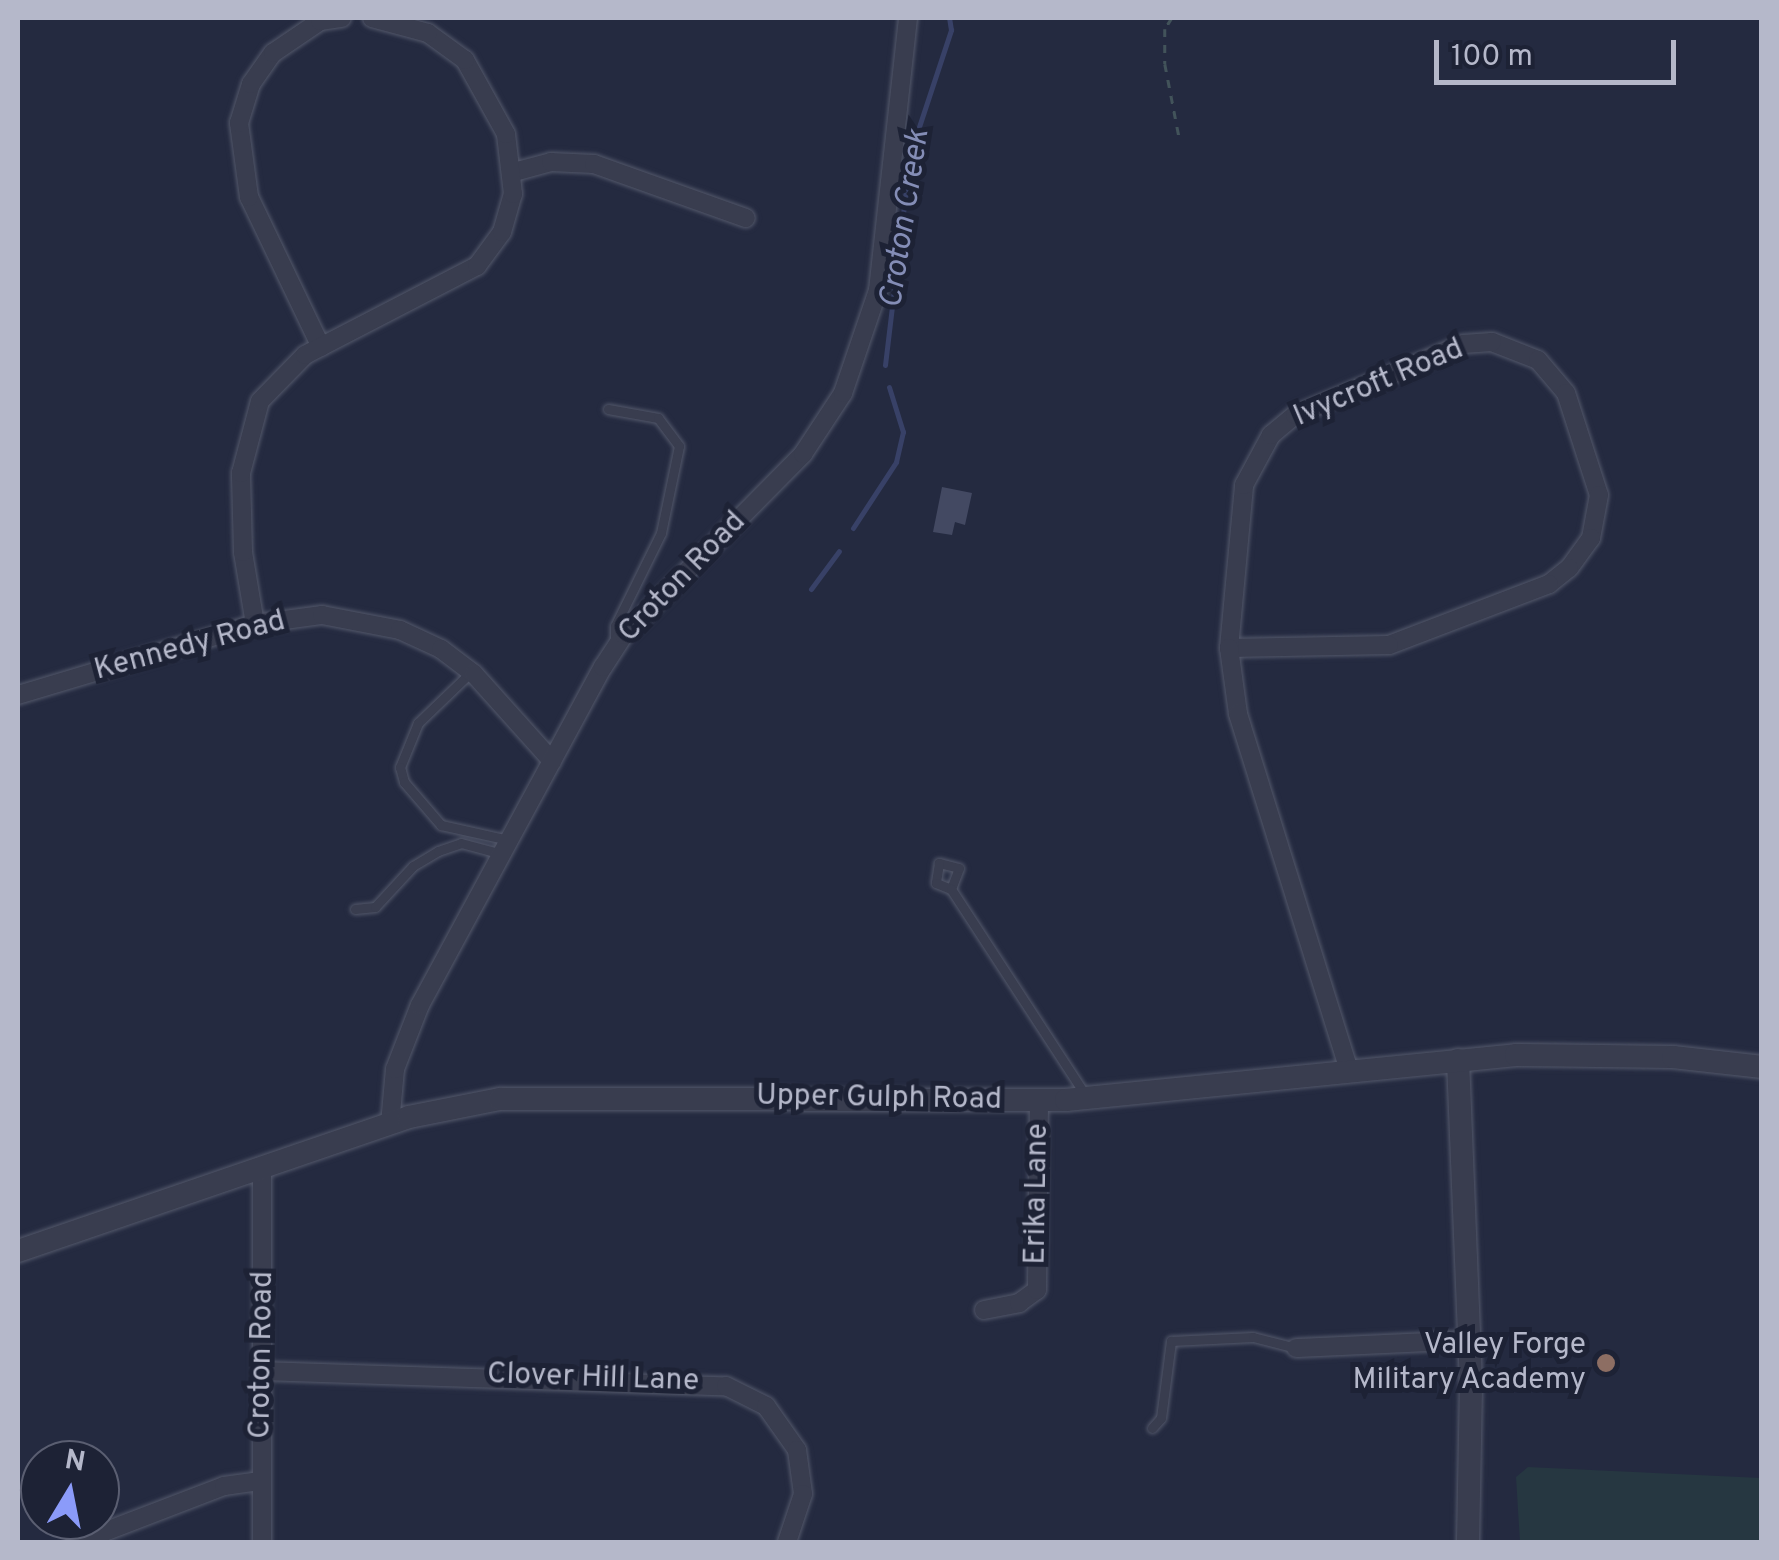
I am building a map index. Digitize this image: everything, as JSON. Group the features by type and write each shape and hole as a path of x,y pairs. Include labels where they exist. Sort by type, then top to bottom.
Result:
{"street":[{"path":"320,347 249,196 238,123 251,84 273,53 320,20 342,18"},
{"path":"255,624 240,515 244,444 272,384 320,347 477,266 502,232 514,172 506,134 465,60 428,33 372,18"},
{"name":"Croton Road","path":"390,1124 394,1070 406,1039 616,648 803,454 843,393 878,290 908,18"},
{"path":"514,172 551,162 594,164 746,218"},
{"name":"Ivycroft Road","path":"1229,648 1389,644 1548,584 1569,568 1591,538 1598,495 1566,393 1548,368 1514,347 1468,343 1285,422 1258,451 1244,485 1229,648 1238,714 1349,1071"},
{"name":"Kennedy Road","path":"18,696 255,624 322,615 400,630 471,672 552,761"},
{"name":"Upper Gulph Road","path":"18,1251 390,1124 451,1107 549,1096 1088,1098 1458,1060 1594,1053 1762,1068"},
{"path":"1458,1060 1469,1340 1468,1542"},
{"name":"Erika Lane","path":"984,1310 1018,1302 1036,1290 1039,1100"},
{"name":"Croton Road","path":"262,1168 262,1542"},
{"path":"1296,1348 1469,1340"},
{"name":"Clover Hill Lane","path":"263,1371 726,1386 766,1406 797,1450 803,1494 786,1542"},
{"path":"78,1542 224,1486 261,1481"}],"lane":[{"path":"608,409 658,418 679,446 660,533 615,626 616,648"},
{"path":"471,672 418,723 400,767 404,782 442,824 506,847"},
{"path":"355,909 375,907 413,866 438,852 460,843 506,847"},
{"path":"952,888 1088,1098"},
{"path":"1152,1428 1161,1418 1170,1341 1253,1336 1296,1348"}],"path":[{"path":"1172,18 1165,29 1165,64 1179,136"}],"shaded area":[{"path":"1528,1467 1761,1478 1761,1542 1520,1542 1516,1477"}],"building":[{"path":"942,487 972,493 965,525 955,522 952,535 933,532"}],"waterway":[{"name":"Croton Creek","path":"885,365 910,154 951,30 949,18"},
{"name":"Croton Creek","path":"853,528 896,462 903,432 889,387"},
{"name":"Croton Creek","path":"811,589 839,551"}],"place":[{"name":"Valley Forge Military Academy","path":"1606,1363"}]}
